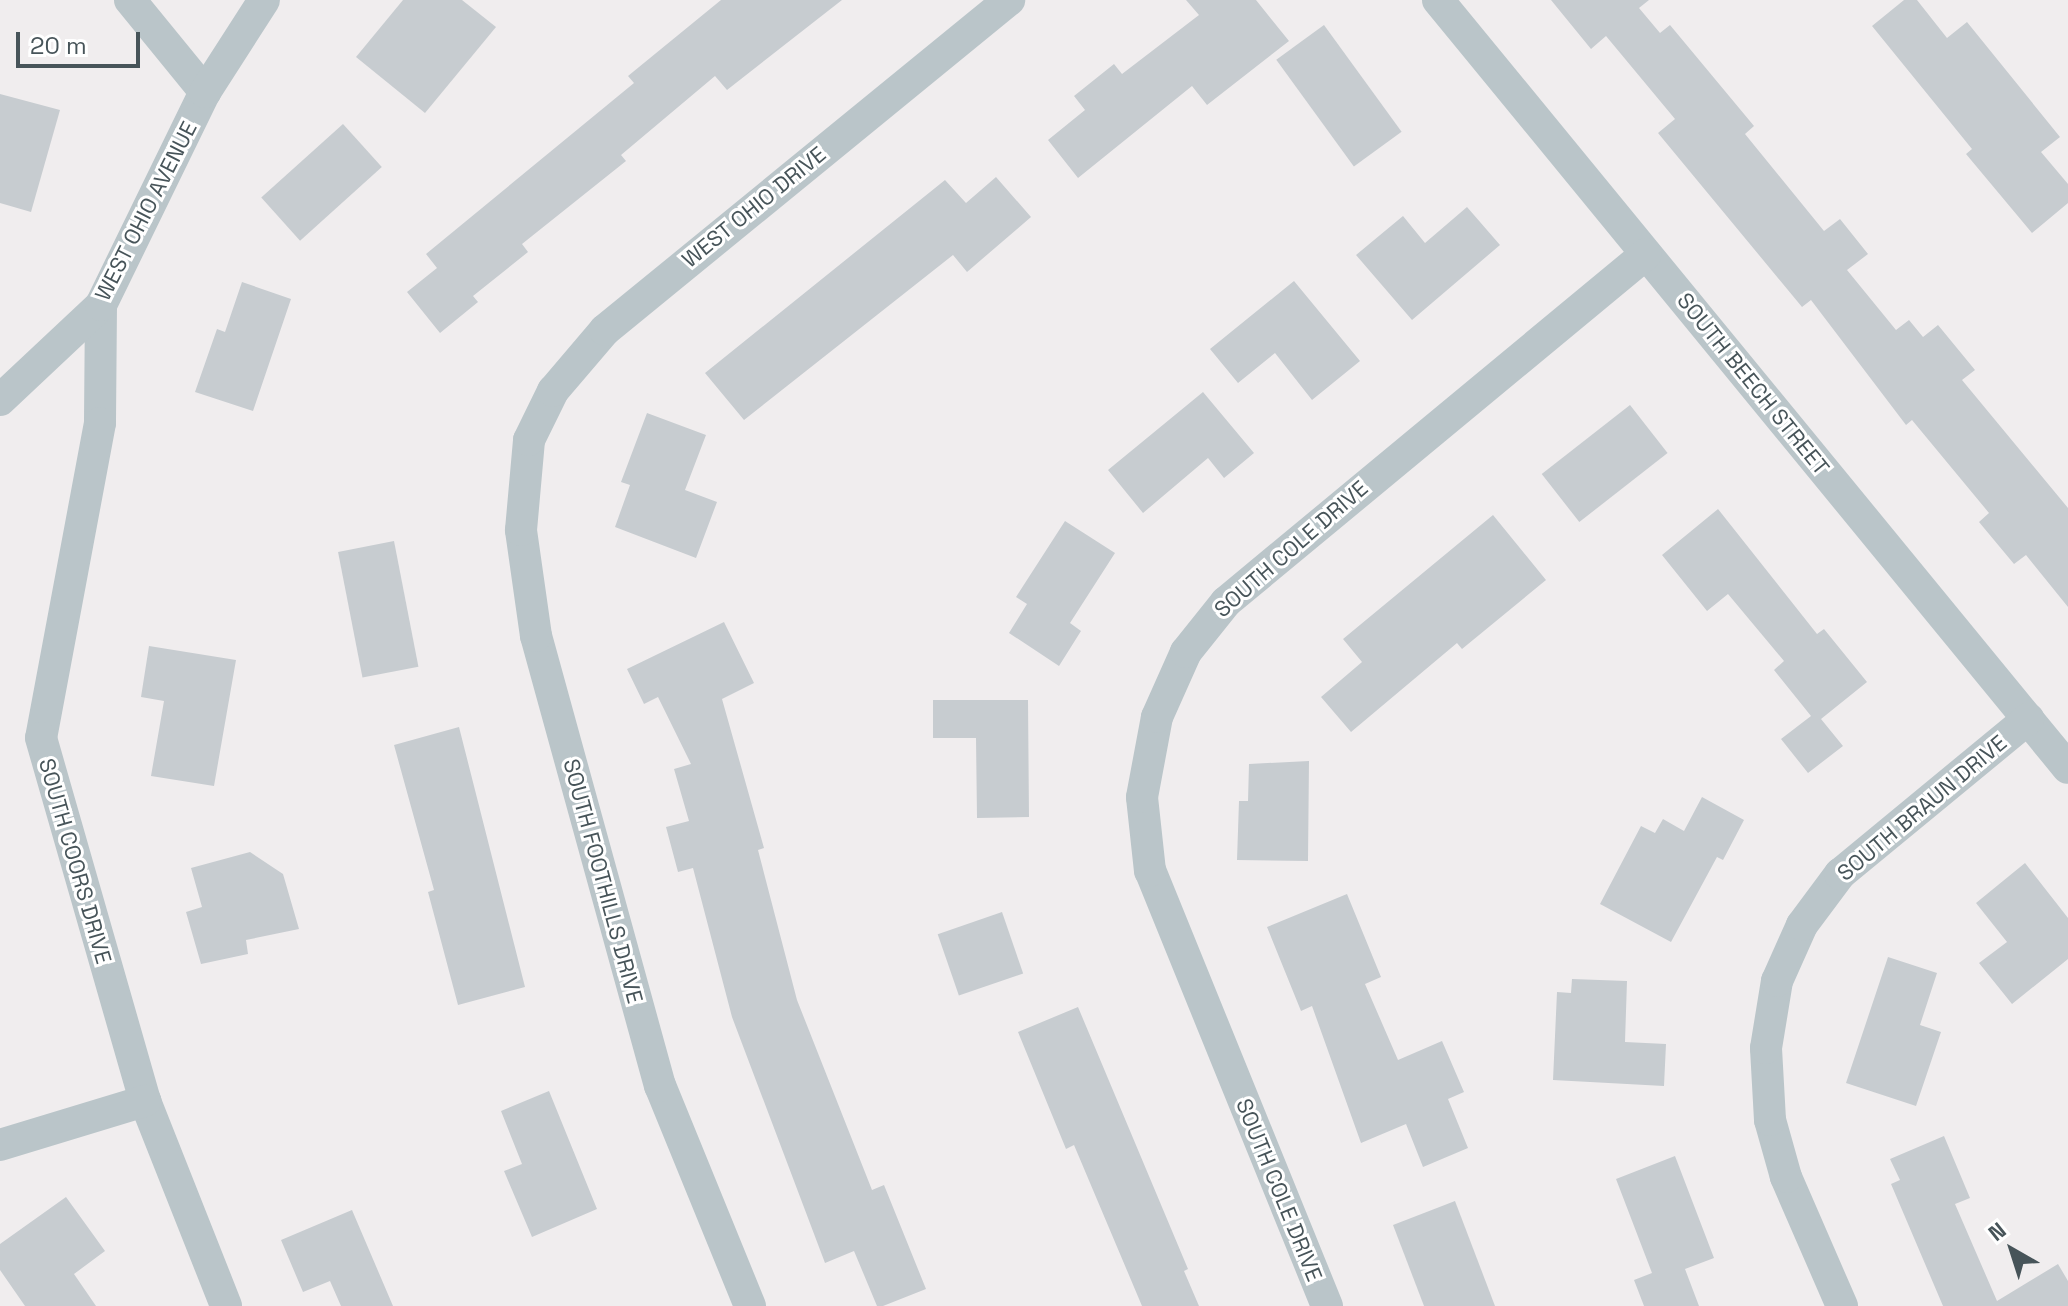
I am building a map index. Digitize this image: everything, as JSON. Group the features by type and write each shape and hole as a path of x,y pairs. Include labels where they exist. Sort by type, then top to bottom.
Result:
{"street":[{"path":"130,0 205,92"},
{"name":"WEST OHIO AVENUE","path":"0,400 101,305 205,92 264,0"},
{"name":"WEST OHIO DRIVE","path":"529,440 553,391 605,330 1009,0"},
{"name":"SOUTH BEECH STREET","path":"1438,0 2068,768"},
{"name":"SOUTH COLE DRIVE","path":"1327,1306 1150,871 1142,797 1157,717 1186,652 1226,602 1646,254"},
{"name":"SOUTH COORS DRIVE","path":"101,305 100,423 41,738 145,1101 226,1306"},
{"name":"SOUTH FOOTHILLS DRIVE","path":"529,440 521,530 536,636 660,1086 750,1306"},
{"name":"SOUTH BRAUN DRIVE","path":"1842,1306 1786,1177 1770,1120 1766,1048 1777,981 1802,925 1840,874 2028,719"},
{"path":"0,1145 145,1101"}],"building":[{"path":"403,0 462,0 496,27 425,113 356,57"},
{"path":"721,0 842,0 727,90 715,76 621,155 626,161 522,244 528,252 473,296 478,302 440,333 407,292 437,268 426,254 634,83 628,76"},
{"path":"1186,0 1256,0 1289,41 1207,105 1192,86 1078,178 1048,140 1085,110 1074,96 1114,64 1122,74 1199,15"},
{"path":"1551,0 1649,0 1639,8 1660,33 1670,25 1754,126 1745,134 1824,231 1840,219 1868,254 1847,270 1896,330 1909,320 1923,337 1938,325 1975,370 1962,380 2068,508 2068,607 2026,555 2014,564 1979,522 1989,513 1912,420 1906,425 1811,300 1802,307 1658,133 1675,119 1606,36 1591,49"},
{"path":"1904,0 1917,0 1947,38 1967,22 2060,137 2041,152 2068,184 2068,203 2032,233 1966,154 1972,149 1872,26"},
{"path":"1324,25 1402,132 1354,166 1276,60"},
{"path":"0,94 60,110 31,212 0,203"},
{"path":"343,124 382,167 300,241 261,198"},
{"path":"996,177 1031,217 967,272 953,255 744,420 705,373 945,180 966,203"},
{"path":"1467,207 1500,245 1412,320 1356,255 1403,216 1425,243"},
{"path":"1294,281 1360,361 1312,400 1275,353 1238,383 1210,349"},
{"path":"242,282 291,299 253,411 195,392 217,329 225,332"},
{"path":"1203,392 1254,453 1224,478 1208,458 1143,513 1108,470"},
{"path":"1630,405 1668,453 1579,522 1542,474"},
{"path":"647,413 706,435 685,490 717,502 696,558 615,527 630,485 621,482"},
{"path":"1718,509 1817,634 1824,629 1867,682 1821,719 1843,746 1808,773 1781,739 1811,716 1774,670 1784,661 1728,594 1707,611 1662,555"},
{"path":"1493,515 1546,580 1462,649 1457,643 1351,732 1321,697 1362,662 1343,639"},
{"path":"1065,521 1115,553 1070,623 1081,631 1059,666 1009,633 1027,604 1016,597"},
{"path":"394,541 418,667 362,678 338,552"},
{"path":"724,622 754,683 722,699 764,848 758,850 797,1000 872,1190 884,1185 926,1289 883,1306 877,1306 854,1251 825,1263 732,1017 693,868 678,872 666,827 689,821 674,769 691,764 658,697 644,704 627,669"},
{"path":"149,646 236,660 214,786 151,776 164,701 141,697"},
{"path":"933,700 1028,700 1029,817 977,818 976,738 933,738"},
{"path":"459,727 525,987 458,1005 428,892 434,890 394,745"},
{"path":"1309,761 1308,861 1237,860 1239,801 1248,801 1249,764"},
{"path":"1702,797 1744,820 1723,860 1717,857 1671,942 1600,904 1641,826 1655,833 1663,819 1684,831"},
{"path":"250,852 283,874 299,929 246,940 248,954 201,964 186,912 202,907 191,868"},
{"path":"2025,863 2068,918 2068,959 2012,1004 1979,963 2007,942 1976,903"},
{"path":"1347,894 1381,977 1365,984 1398,1060 1442,1041 1464,1092 1448,1099 1468,1148 1423,1167 1406,1124 1361,1143 1312,1006 1301,1011 1267,927"},
{"path":"1002,912 1023,973 959,996 938,934"},
{"path":"1888,957 1937,973 1920,1025 1941,1032 1916,1106 1846,1083"},
{"path":"1572,979 1627,981 1625,1042 1666,1044 1664,1086 1553,1080 1557,992 1571,993"},
{"path":"1078,1007 1188,1269 1184,1271 1199,1306 1142,1306 1074,1145 1066,1149 1018,1032"},
{"path":"549,1091 597,1209 532,1237 504,1171 522,1164 501,1111"},
{"path":"1944,1136 1970,1198 1955,1204 1997,1301 2058,1264 2068,1281 2068,1306 1943,1306 1891,1184 1900,1180 1890,1159"},
{"path":"1675,1156 1714,1258 1685,1269 1699,1306 1644,1306 1634,1280 1652,1273 1616,1179"},
{"path":"66,1197 105,1251 74,1274 96,1306 25,1306 0,1270 0,1244"},
{"path":"1455,1201 1495,1306 1424,1306 1393,1225"},
{"path":"352,1210 393,1306 341,1306 330,1281 303,1292 281,1240"}]}
